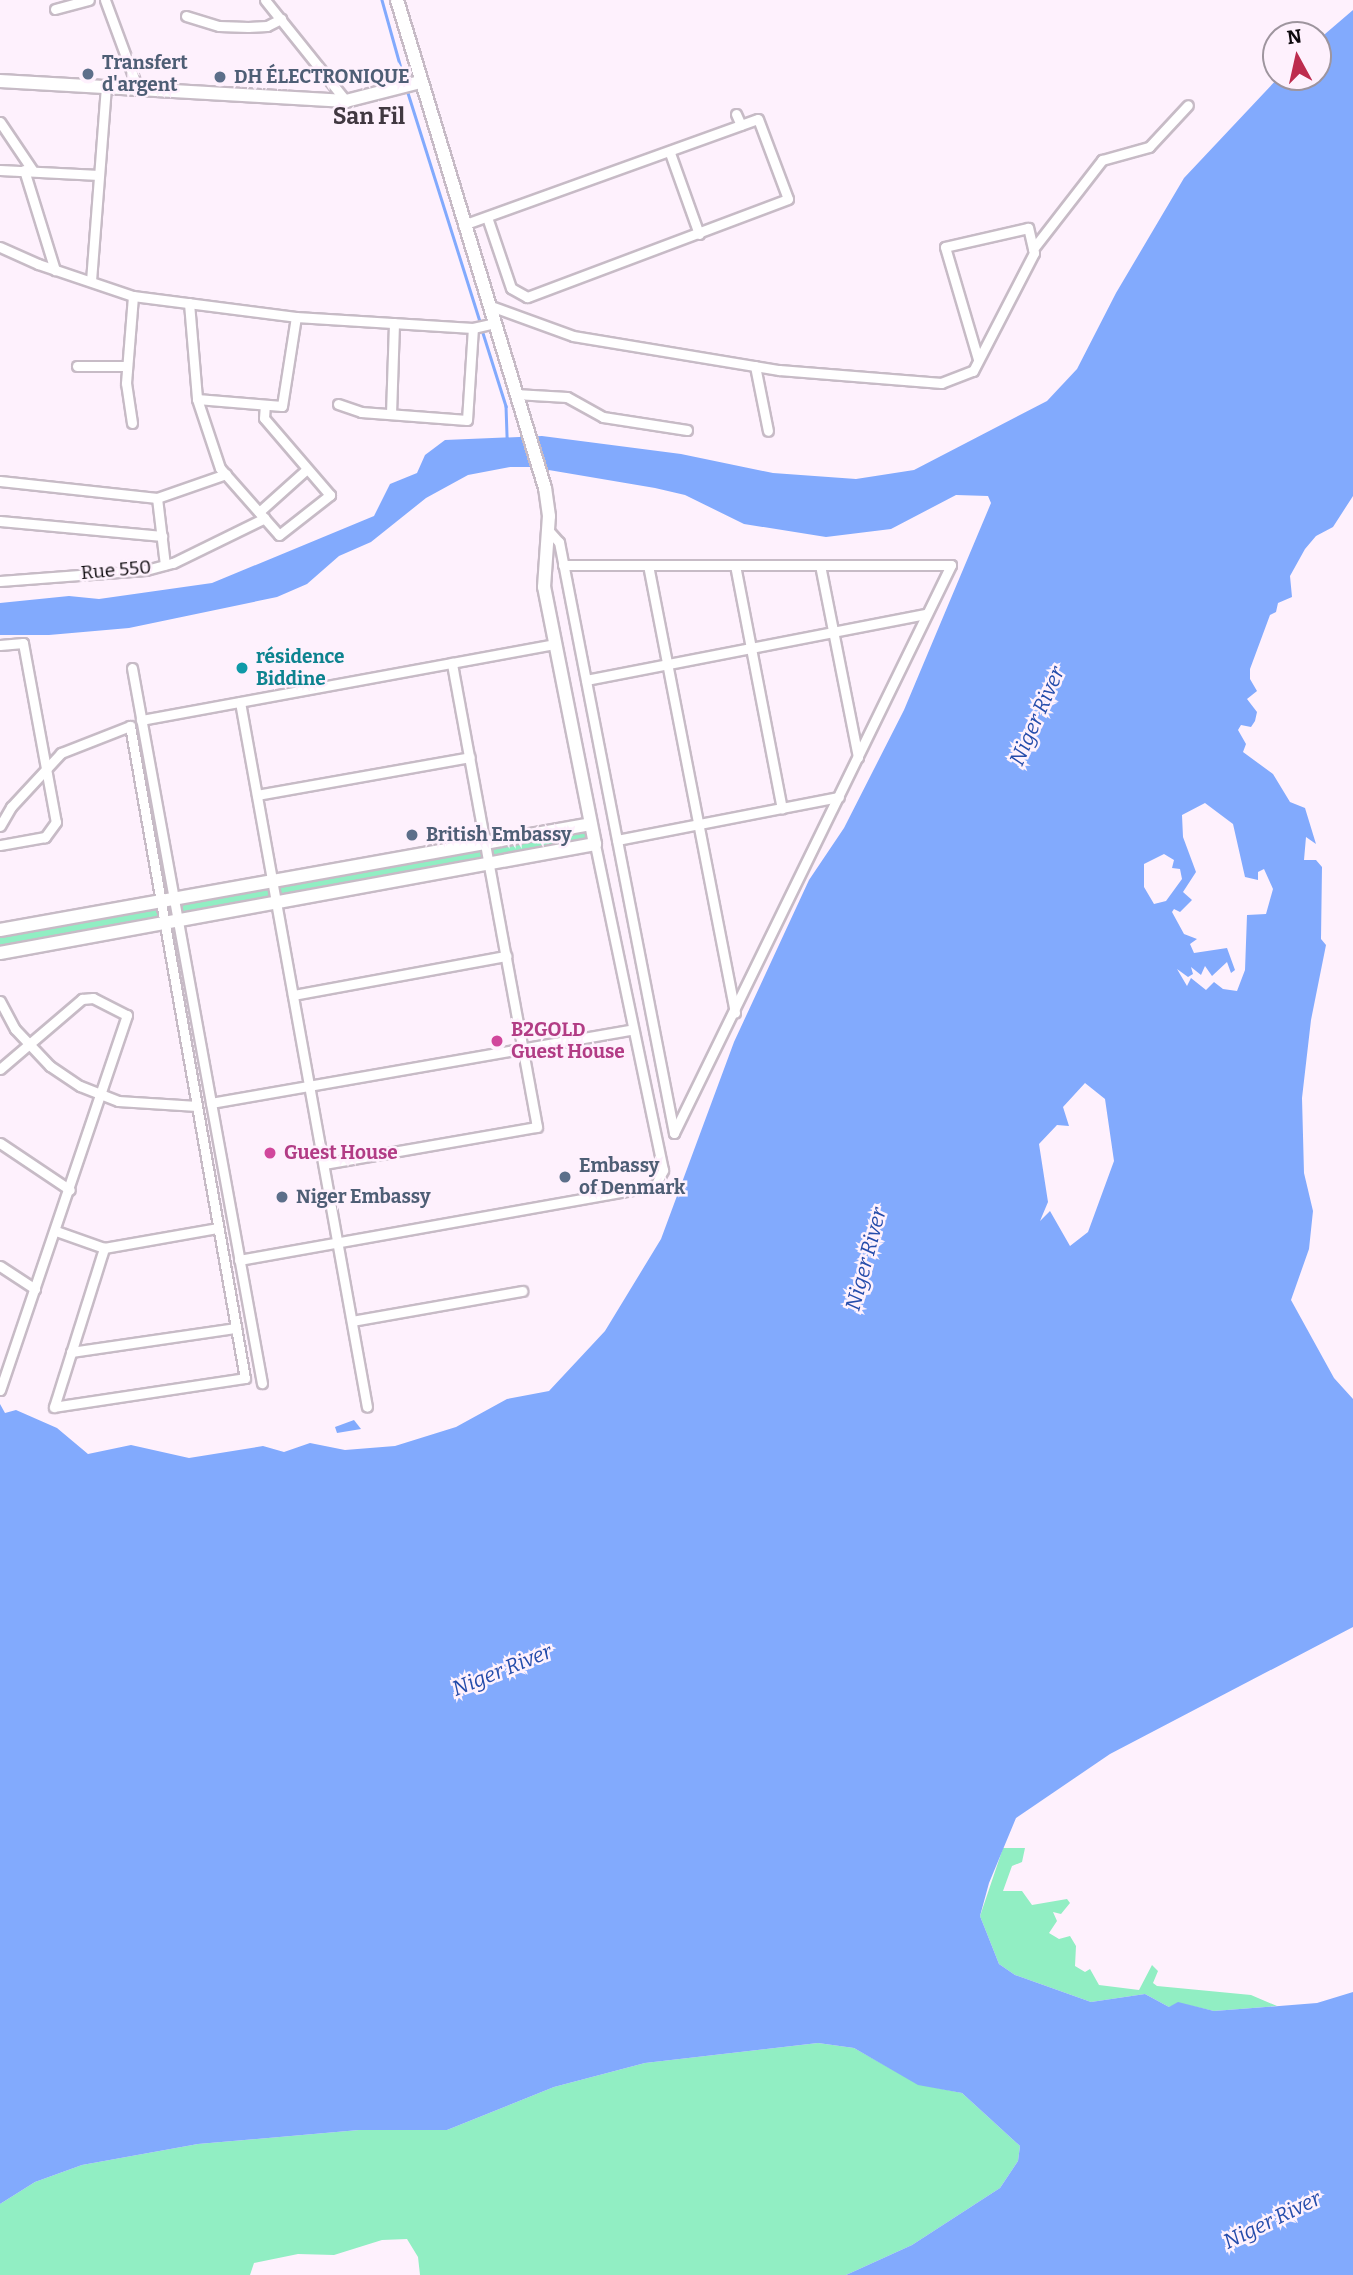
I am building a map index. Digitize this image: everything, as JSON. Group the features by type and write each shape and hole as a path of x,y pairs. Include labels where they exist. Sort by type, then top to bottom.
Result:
{"street":[{"path":"55,9 89,0"},
{"path":"106,0 138,89"},
{"path":"265,0 346,102"},
{"path":"239,1260 338,1245 655,1186 663,1170 631,1030 544,587 549,531 545,488 488,305 476,282 463,225 451,200 397,0"},
{"path":"186,16 219,26 248,27 267,26 282,19"},
{"path":"0,81 346,102 420,82"},
{"path":"91,281 106,88"},
{"path":"488,305 573,335 755,366 941,383 973,371 1033,248 1102,160 1149,147 1188,106"},
{"path":"736,114 741,125"},
{"path":"463,225 670,153 758,119 788,199 527,297 511,288 487,217"},
{"path":"0,122 29,170 55,270"},
{"path":"670,153 699,234"},
{"path":"0,170 99,176"},
{"path":"978,359 945,247 1028,228 1033,248"},
{"path":"0,247 55,270 133,296 296,317 473,328 494,323"},
{"path":"132,423 127,366 133,296"},
{"path":"189,303 197,399 226,474 279,535 330,495 264,418 265,405"},
{"path":"197,399 282,406 287,397 296,317"},
{"path":"390,414 394,323"},
{"path":"338,404 361,412 467,420 473,328"},
{"path":"77,366 127,366"},
{"path":"755,366 768,431"},
{"path":"515,394 567,397 603,417 687,430"},
{"name":"Rue 550","path":"0,581 165,565 262,515 307,468"},
{"path":"0,481 158,498 226,474"},
{"path":"158,498 165,565"},
{"path":"0,521 162,536"},
{"path":"549,531 559,542 563,565 674,1133 735,1013 951,565 563,565"},
{"path":"648,565 735,1013"},
{"path":"735,565 782,808"},
{"path":"820,565 858,757"},
{"path":"586,680 927,614"},
{"path":"0,645 23,643 56,822 45,837 0,845"},
{"path":"141,720 555,644"},
{"path":"324,1164 537,1127 453,663"},
{"path":"132,668 167,900"},
{"path":"240,702 367,1407"},
{"path":"0,826 61,753 130,726 211,1103 262,1382"},
{"path":"257,795 470,757"},
{"path":"617,840 839,797"},
{"path":"0,930 591,824"},
{"path":"0,953 595,844"},
{"path":"104,1248 54,1407 245,1378 197,1106 171,922"},
{"path":"293,995 506,956"},
{"path":"0,1069 82,999 93,998 123,1010 128,1022 0,1390"},
{"path":"0,1002 15,1029 51,1066 102,1097 197,1106"},
{"path":"211,1103 310,1090 631,1030"},
{"path":"0,1143 70,1190"},
{"path":"56,1231 104,1248 218,1228"},
{"path":"0,1266 35,1289"},
{"path":"352,1321 522,1291"},
{"path":"71,1352 236,1328"}],"green space":[{"path":"585,831 587,838 0,945 0,936"},
{"path":"1003,1848 1025,1848 1022,1862 1012,1866 1003,1891 1022,1891 1032,1905 1067,1899 1070,1903 1061,1914 1053,1912 1057,1921 1049,1933 1059,1939 1070,1936 1076,1946 1075,1966 1085,1972 1090,1969 1099,1985 1139,1990 1152,1965 1158,1971 1153,1983 1157,1986 1251,1995 1277,2006 1214,2011 1183,2004 1169,2007 1145,1994 1091,2002 1015,1975 999,1964 980,1916"},
{"path":"818,2043 854,2048 918,2084 962,2093 1020,2146 1018,2161 1000,2188 912,2245 846,2275 420,2275 418,2257 407,2239 382,2240 334,2255 298,2254 254,2263 250,2275 0,2275 0,2204 35,2182 82,2165 198,2144 359,2130 447,2130 554,2087 645,2063"}],"water":[{"name":"Niger River","path":"1353,10 1353,496 1333,527 1316,536 1305,549 1290,576 1292,597 1278,603 1276,612 1270,615 1250,669 1250,679 1257,691 1247,699 1257,712 1255,721 1251,727 1241,725 1238,730 1246,744 1243,752 1273,774 1290,802 1305,808 1316,844 1306,837 1304,860 1316,860 1322,867 1321,939 1326,945 1311,1020 1302,1098 1304,1173 1313,1211 1309,1249 1291,1300 1334,1378 1353,1399 1353,1627 1110,1754 1016,1818 989,1883 980,1916 999,1964 1015,1975 1091,2002 1145,1994 1169,2007 1178,2002 1214,2011 1317,2003 1353,1992 1353,2275 846,2275 912,2245 1000,2188 1018,2161 1020,2146 962,2093 918,2085 854,2048 818,2043 645,2063 554,2087 447,2130 359,2130 198,2144 82,2165 35,2182 0,2204 0,1404 5,1413 16,1410 57,1428 88,1454 131,1445 189,1458 263,1446 284,1452 310,1443 345,1450 395,1446 456,1427 507,1399 549,1391 605,1331 661,1239 734,1042 809,880 844,828 904,710 991,503 988,496 956,495 891,529 826,537 744,524 685,495 655,488 531,467 510,467 468,475 426,498 371,542 339,556 307,584 277,597 129,628 49,635 0,635 0,603 69,596 99,599 212,583 374,516 390,484 417,473 425,455 445,440 542,436 681,454 773,473 856,479 914,470 1047,401 1077,369 1116,293 1184,178 1266,91 1332,91 1332,28","holes":["1205,803 1233,824 1245,877 1258,880 1258,872 1264,869 1273,889 1266,914 1247,915 1245,970 1237,991 1223,989 1214,982 1206,990 1191,978 1187,986 1177,969 1188,977 1193,974 1191,967 1201,975 1205,966 1212,976 1227,962 1231,973 1235,970 1227,948 1194,953 1190,944 1197,939 1184,934 1172,912 1174,909 1180,912 1192,900 1183,892 1196,872 1183,837 1182,815","1164,854 1174,860 1172,868 1180,869 1182,879 1166,901 1154,904 1144,887 1144,864","1085,1083 1105,1099 1114,1161 1088,1232 1070,1246 1050,1211 1040,1221 1048,1202 1039,1144 1057,1125 1069,1126 1063,1107"]},
{"path":"354,1420 361,1429 337,1433 335,1427"}],"waterway":[{"path":"382,0 404,79"},
{"path":"408,93 480,322"},
{"path":"483,333 506,406 507,438"}],"place":[{"name":"Transfert d'argent","path":"88,74"},
{"name":"DH ÉLECTRONIQUE","path":"220,77"},
{"name":"résidence Biddine","path":"242,668"},
{"name":"British Embassy","path":"412,835"},
{"name":"B2GOLD Guest House","path":"497,1041"},
{"name":"Guest House","path":"270,1153"},
{"name":"Embassy of Denmark","path":"565,1177"},
{"name":"Niger Embassy","path":"282,1197"}],"district":[{"name":"San Fil","path":"369,116"}]}
